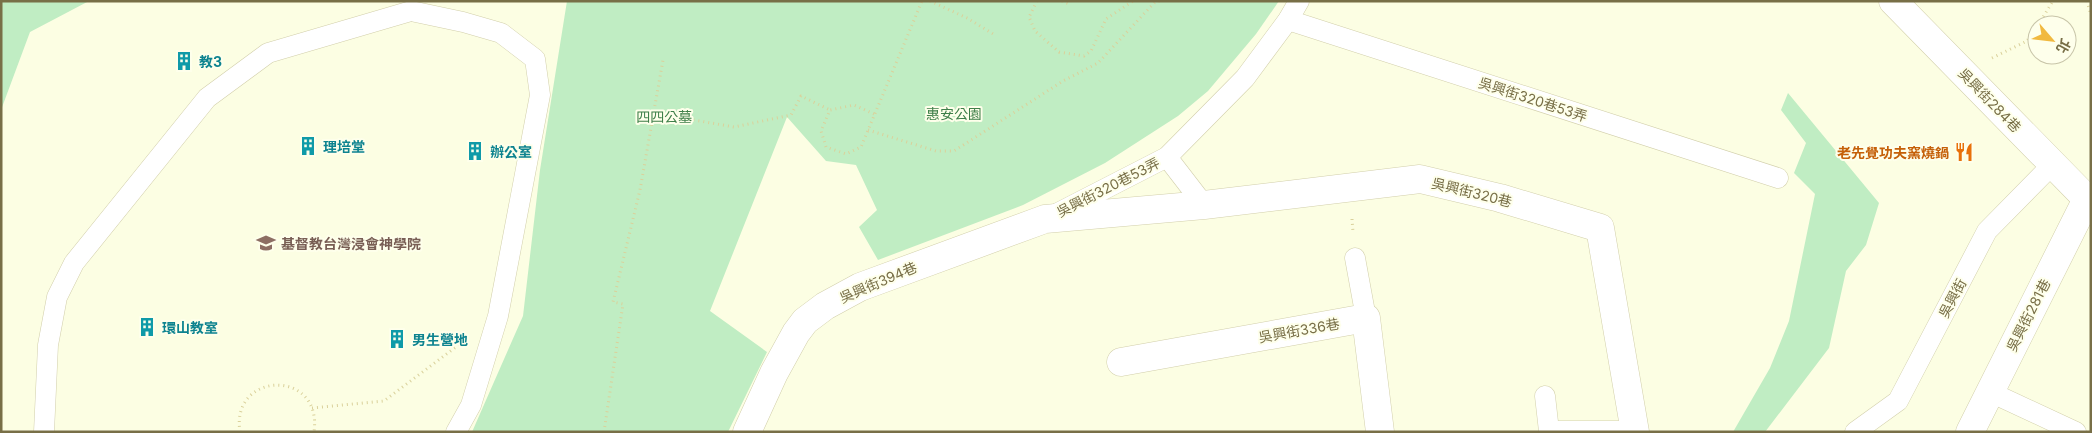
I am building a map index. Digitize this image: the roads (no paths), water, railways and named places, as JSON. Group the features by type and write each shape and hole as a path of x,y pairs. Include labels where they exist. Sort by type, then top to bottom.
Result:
{"street":[{"name":"吳興街284巷","path":"1893,1 2089,199"},
{"name":"吳興街320巷","path":"1045,219 1204,205 1420,179 1500,198 1600,228 1634,432"},
{"name":"吳興街281巷","path":"1970,432 2089,199"},
{"name":"吳興街394巷","path":"747,432 774,373 796,333 805,321 825,306 860,287 1045,219"},
{"name":"吳興街336巷","path":"1120,362 1366,318"},
{"path":"1366,318 1380,432"}],"lane":[{"name":"吳興街320巷53弄","path":"1045,219 1167,157 1245,78 1288,20 1299,1"},
{"path":"44,432 48,345 57,297 74,264 206,98 268,53 410,10 464,22 501,34 535,59 540,95 498,316 471,404 456,432"},
{"name":"吳興街320巷53弄","path":"1288,20 1778,178"},
{"path":"1167,157 1204,205"},
{"name":"吳興街","path":"1855,432 1898,401 1987,231 2053,164"},
{"path":"1355,258 1366,318"},
{"path":"1990,392 2076,432"},
{"path":"1545,396 1549,431 1634,432"}],"place":[{"name":"教3","path":"184,61"},
{"name":"理培堂","path":"308,146"},
{"name":"辦公室","path":"475,151"},
{"name":"老先覺功夫窯燒鍋","path":"1964,152"},
{"name":"基督教台灣浸會神學院","path":"266,243"},
{"name":"環山教室","path":"147,327"},
{"name":"男生營地","path":"397,339"}],"park label":[{"name":"惠安公園","path":"954,113"},
{"name":"四四公墓","path":"664,116"}]}
